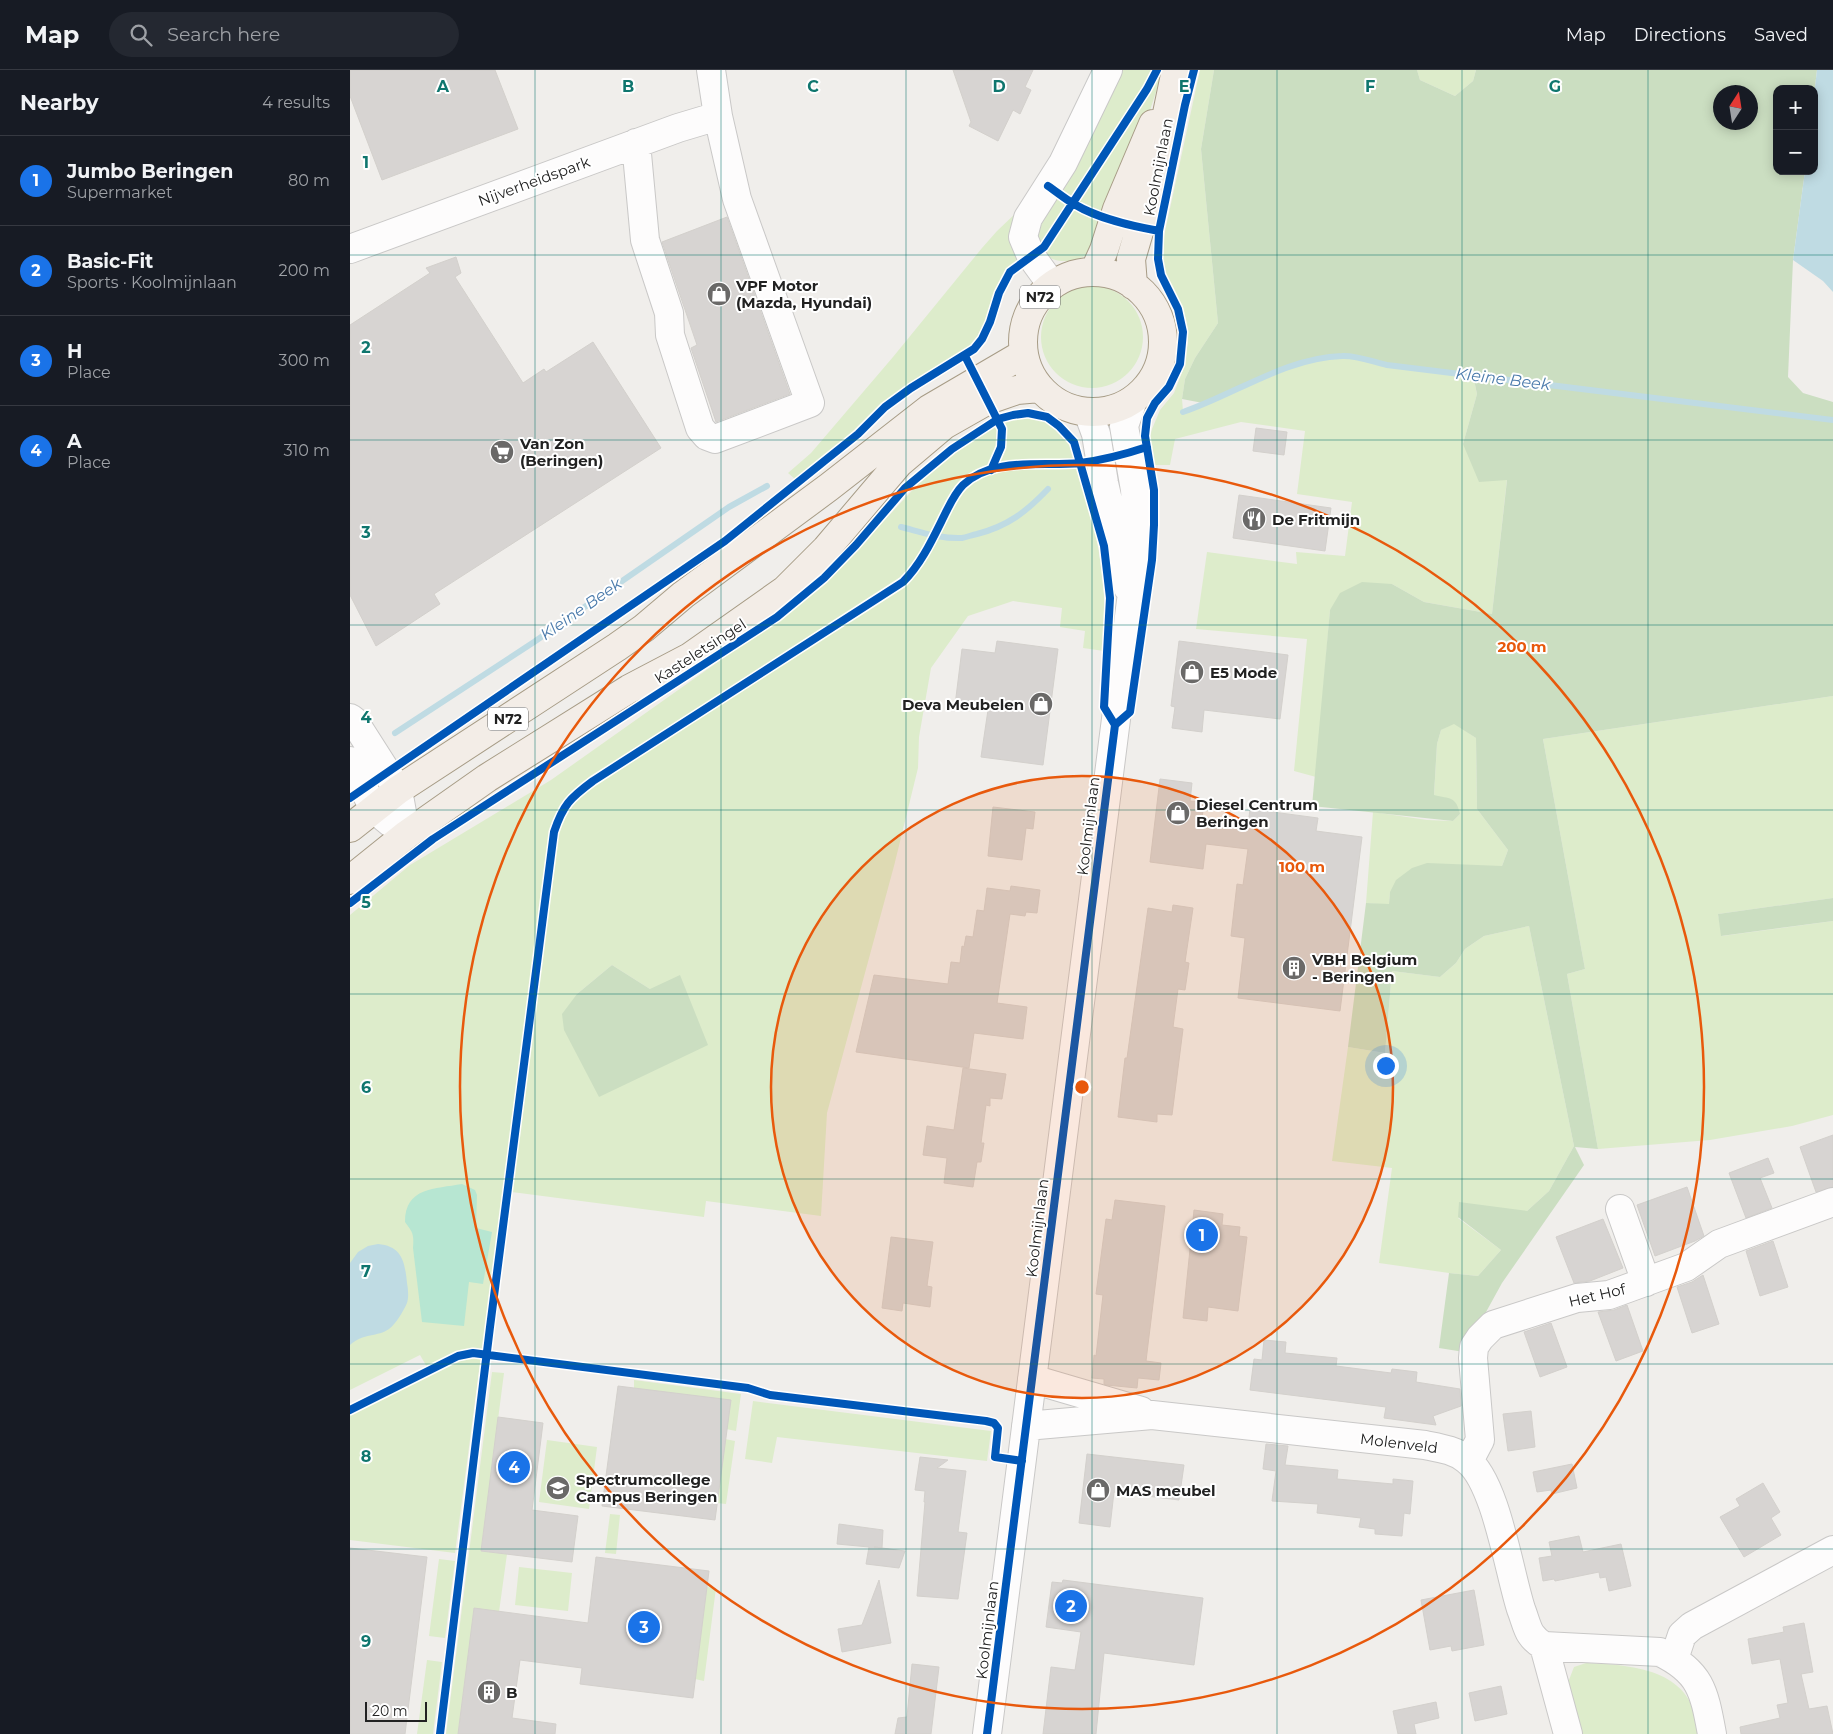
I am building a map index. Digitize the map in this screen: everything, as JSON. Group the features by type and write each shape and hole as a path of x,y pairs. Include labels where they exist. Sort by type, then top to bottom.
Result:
{"main road":[{"name":"Koolmijnlaan","path":"1094,272 1104,250 1117,209 1176,70"},
{"name":"Koolmijnlaan","path":"1133,284 1131,259 1151,191 1176,70"},
{"name":"N72","path":"1094,272 1114,275 1133,284 1149,300 1160,320 1163,342 1160,364 1149,384 1133,400 1111,410 1088,412 1061,405 1040,388 1029,372 1023,354 1024,328 1034,304 1052,285 1072,275 1094,272"},
{"name":"N72","path":"350,828 398,790 617,648 683,595 829,487 929,409 1023,354"},
{"name":"Kasteletsingel","path":"350,880 406,835 487,778 629,689 690,657 785,590 826,549 899,463 944,425 988,400 1017,390 1040,388"}],"street":[{"path":"636,143 645,240 669,312 670,336 700,428 707,436 715,439 810,403 736,199 718,116 711,70"},
{"path":"1052,285 1031,256 1023,237 1028,218 1064,163 1108,70"},
{"name":"Nijverheidspark","path":"350,249 636,143 718,116"},
{"name":"Koolmijnlaan","path":"987,1734 1139,549 1135,490 1124,426 1133,400"},
{"name":"Koolmijnlaan","path":"1088,412 1096,434 1104,483 1131,601"},
{"path":"350,718 354,721 398,790 406,835"},
{"path":"350,761 374,809 406,835"},
{"name":"Het Hof","path":"1469,1461 1480,1440 1472,1358 1474,1347 1493,1325 1577,1298 1609,1295 1686,1268 1719,1244 1833,1202"},
{"path":"1620,1209 1646,1282"},
{"path":"1032,1379 1088,1394 1152,1415"},
{"path":"1026,1426 1152,1415"},
{"name":"Molenveld","path":"1152,1415 1425,1445 1446,1449 1469,1461 1479,1472 1488,1490 1530,1634 1534,1641 1544,1646 1568,1734"},
{"path":"1674,1659 1682,1635 1692,1626 1833,1550"},
{"path":"1544,1646 1660,1652 1674,1659 1692,1673 1700,1687 1712,1734"}],"green space":[{"path":"1119,70 1163,70 1145,126 1090,253 1075,260 1059,261 1052,259 1041,249 1037,238 1037,224"},
{"path":"1200,70 1214,70 1201,149 1218,323 1195,358 1185,379 1182,399 1183,411 1208,404 1297,363 1343,355 1387,365 1473,375 1477,394 1463,444 1507,479 1492,614 1424,602 1392,584 1330,610 1316,777 1294,771 1307,639 1196,629 1207,552 1297,564 1296,552 1345,556 1352,502 1297,494 1305,431 1241,422 1175,439 1170,465 1155,465 1150,437 1160,410 1174,393 1183,370 1188,342 1186,319 1166,276 1163,260 1164,236"},
{"path":"1214,70 1417,70 1420,80 1455,96 1473,81 1476,70 1817,70 1815,85 1773,85 1773,175 1804,175 1793,260 1788,377 1803,393 1833,402 1833,696 1543,739 1585,969 1567,974 1598,1149 1575,1147 1584,1165 1502,1283 1464,1352 1439,1348 1449,1273 1478,1276 1501,1250 1458,1217 1459,1202 1527,1211 1549,1191 1574,1146 1529,926 1484,936 1465,949 1456,963 1440,977 1392,971 1385,1053 1348,1047 1366,903 1389,904 1390,892 1396,880 1412,868 1427,863 1502,866 1508,850 1477,809 1476,738 1454,724 1441,730 1437,744 1434,795 1454,801 1460,814 1453,821 1312,806 1330,610 1340,593 1362,582 1392,584 1424,602 1492,614 1507,480 1479,482 1463,444 1477,394 1473,375 1387,365 1343,355 1297,363 1208,404 1182,399 1185,379 1195,358 1218,323 1201,149"},
{"path":"1417,70 1476,70 1473,81 1455,96 1420,80"},
{"path":"1020,209 1019,261 1004,277 983,330 971,348 897,396 796,480 788,473 811,453 982,248"},
{"path":"1092,286 1112,290 1128,301 1139,317 1143,337 1139,357 1128,373 1112,384 1092,388 1072,384 1056,373 1045,357 1041,337 1045,317 1056,301 1072,290"},
{"path":"1014,418 1038,419 1050,424 1065,437 1077,457 1094,526 1101,567 1105,608 1104,651 1083,648 1085,631 1060,627 1062,608 1013,601 968,616 931,668 919,737 918,768 894,866 827,1113 821,1216 706,1201 704,1217 504,1191 482,1350 461,1353 427,1367 420,1355 350,1390 350,915 410,865 551,780 787,613 825,584 935,466 995,425","holes":["612,965 650,989 577,994"]},
{"path":"1833,696 1833,898 1718,914 1722,936 1833,921 1833,1115 1792,1126 1710,1140 1598,1149 1567,974 1585,969 1543,739"},
{"path":"1454,723 1476,738 1477,809 1508,850 1502,866 1390,892 1389,905 1366,903 1373,812 1427,820 1453,821 1460,814 1434,796 1437,744 1441,730"},
{"path":"1833,898 1833,921 1721,936 1718,914"},
{"path":"1529,926 1574,1146 1549,1191 1527,1211 1458,1218 1501,1250 1478,1276 1379,1263 1392,1168 1332,1161 1348,1047 1385,1053 1392,971 1440,977 1456,963 1465,949 1484,936"},
{"path":"612,965 650,989 680,975 708,1045 599,1097 564,1030 562,1014 577,994"},
{"path":"462,1184 475,1190 477,1195 476,1228 492,1232 483,1284 469,1282 464,1326 422,1322 413,1237 405,1222 406,1211 410,1202 423,1192"},
{"path":"469,1356 481,1356 455,1553 350,1540 350,1414 455,1361"},
{"path":"492,1372 504,1373 481,1551 507,1554 499,1612 474,1609 458,1734 446,1734"},
{"path":"634,1380 741,1394 736,1431 726,1429 634,1388"},
{"path":"753,1401 991,1431 987,1461 777,1437 772,1463 745,1459"},
{"path":"725,1439 735,1441 726,1504 717,1503"},
{"path":"547,1440 597,1447 589,1509 539,1502"},
{"path":"610,1514 620,1515 616,1554 605,1553"},
{"path":"439,1559 455,1561 445,1638 429,1636"},
{"path":"519,1567 572,1573 568,1611 515,1605"},
{"path":"707,1587 716,1588 704,1681 695,1679"},
{"path":"427,1660 442,1662 433,1734 417,1734"},
{"path":"1586,1663 1643,1669 1660,1675 1675,1684 1687,1696 1695,1713 1698,1734 1579,1734 1567,1685 1574,1667"}],"water":[{"path":"1817,70 1833,70 1833,292 1823,281 1793,260 1804,175 1818,175 1818,85 1815,85"},
{"path":"378,1244 392,1248 401,1256 406,1275 407,1303 392,1327 355,1341 350,1345 350,1263 358,1252 368,1246"}],"building":[{"path":"350,70 495,70 518,129 382,180 350,96"},
{"path":"953,70 1033,70 1025,87 1031,90 1020,114 1013,110 998,141 969,126 971,122"},
{"name":"VPF Motor (Mazda, Hyundai)","path":"727,217 790,394 716,422 691,348 697,345 662,242"},
{"name":"Van Zon (Beringen)","path":"456,257 461,273 455,277 523,383 544,369 546,372 593,342 661,448 434,594 440,604 376,646 350,595 350,325 430,273 426,268"},
{"path":"1256,428 1287,432 1284,455 1253,451"},
{"path":"1239,495 1331,508 1325,551 1233,538"},
{"path":"997,641 1058,649 1043,765 981,757 988,710 955,705 962,649 995,653"},
{"path":"1179,641 1288,655 1280,719 1204,710 1202,732 1172,728 1175,707 1171,706"},
{"path":"1160,779 1192,783 1190,801 1204,802 1202,819 1248,825 1250,809 1318,818 1316,831 1362,837 1340,1011 1238,998 1245,938 1231,936 1237,884 1243,885 1248,849 1206,844 1203,869 1150,862"},
{"path":"993,807 1035,812 1033,829 1026,828 1022,860 988,856"},
{"path":"1011,886 1040,890 1037,913 1026,912 1025,916 1010,914 997,1003 1027,1007 1023,1039 974,1033 969,1068 856,1052 874,975 948,984 951,962 960,963 962,946 964,947 966,936 973,937 977,910 984,911 987,888 1010,891"},
{"path":"1173,905 1193,908 1185,962 1189,963 1185,990 1178,989 1173,1027 1183,1029 1172,1115 1157,1114 1157,1122 1118,1117 1148,908 1172,912"},
{"path":"963,1068 1006,1074 1002,1099 990,1098 990,1106 986,1105 981,1143 984,1143 981,1162 977,1162 973,1187 944,1183 947,1158 923,1155 927,1126 954,1130"},
{"path":"1833,1135 1833,1187 1816,1192 1800,1147"},
{"path":"1768,1158 1774,1173 1760,1178 1772,1208 1746,1218 1729,1173"},
{"path":"1687,1187 1704,1236 1655,1256 1637,1205"},
{"path":"1115,1200 1165,1206 1146,1361 1161,1363 1159,1380 1138,1378 1137,1388 1106,1385 1104,1384 1104,1379 1092,1378 1103,1295 1096,1294 1106,1219 1112,1220"},
{"path":"1194,1210 1223,1214 1222,1225 1240,1227 1239,1236 1247,1237 1238,1311 1208,1307 1207,1321 1183,1318"},
{"path":"1603,1219 1623,1268 1590,1281 1574,1283 1556,1237"},
{"path":"891,1237 933,1242 927,1286 932,1287 930,1307 903,1303 902,1311 882,1308"},
{"path":"1773,1241 1788,1287 1760,1296 1746,1251"},
{"path":"1703,1275 1719,1324 1692,1333 1677,1287 1692,1282"},
{"path":"1627,1305 1643,1351 1616,1361 1598,1312 1614,1310"},
{"path":"1551,1323 1567,1367 1540,1377 1524,1332"},
{"path":"1264,1340 1286,1342 1285,1353 1337,1358 1336,1366 1391,1373 1392,1369 1417,1372 1416,1382 1460,1389 1461,1406 1433,1416 1436,1425 1384,1418 1386,1407 1250,1390 1254,1359 1262,1360"},
{"path":"618,1386 731,1400 715,1520 602,1506"},
{"path":"1531,1411 1535,1447 1508,1451 1503,1414"},
{"path":"498,1417 543,1423 532,1510 578,1516 572,1562 481,1551"},
{"path":"1266,1444 1288,1446 1285,1465 1338,1470 1337,1479 1393,1484 1393,1479 1413,1481 1410,1514 1404,1513 1402,1536 1375,1534 1375,1529 1359,1527 1361,1518 1317,1513 1318,1504 1272,1501 1276,1471 1263,1469"},
{"path":"1087,1454 1184,1465 1179,1500 1114,1492 1110,1527 1079,1523"},
{"path":"920,1457 948,1460 937,1468 966,1471 958,1532 967,1533 958,1599 917,1596 925,1502 925,1491 915,1490"},
{"path":"1572,1464 1577,1488 1552,1494 1551,1490 1537,1492 1533,1472"},
{"path":"1763,1483 1780,1512 1771,1518 1781,1535 1744,1557 1720,1517 1740,1506 1736,1499"},
{"path":"839,1524 883,1530 882,1548 874,1547 905,1551 899,1568 866,1564 869,1547 837,1544"},
{"path":"1579,1536 1583,1552 1621,1544 1631,1586 1609,1591 1606,1577 1600,1578 1599,1572 1555,1581 1554,1579 1543,1581 1539,1558 1552,1556 1549,1542"},
{"path":"350,1548 427,1557 405,1734 350,1734"},
{"path":"596,1557 709,1571 693,1698 580,1684 582,1668 520,1660 512,1718 556,1724 555,1734 458,1734 474,1608 588,1623"},
{"path":"879,1580 891,1643 842,1652 838,1629 862,1625"},
{"path":"1063,1580 1203,1598 1194,1665 1104,1653 1096,1734 1043,1734 1051,1667 1075,1670 1081,1632 1046,1627 1052,1582 1062,1583"},
{"path":"1474,1590 1484,1645 1452,1651 1451,1646 1430,1650 1421,1600"},
{"path":"1804,1623 1813,1672 1801,1674 1809,1709 1827,1706 1833,1734 1741,1734 1740,1727 1780,1718 1777,1705 1788,1703 1780,1659 1752,1664 1748,1639 1784,1632 1783,1627"},
{"path":"912,1664 939,1667 931,1734 895,1734 898,1718 907,1717"},
{"path":"1501,1686 1507,1714 1475,1721 1469,1693"},
{"path":"1436,1702 1439,1718 1414,1724 1416,1734 1398,1734 1393,1711"}],"waterway":[{"name":"Kleine Beek","path":"1183,412 1301,363 1321,358 1347,356 1387,365 1833,420"},
{"name":"Kleine Beek","path":"395,733 534,642 729,507 767,486"},
{"name":"Kleine Beek","path":"901,527 939,536 964,538 998,527 1016,517 1032,505 1048,489"}],"cycle path":[{"path":"350,798 725,541 858,434 885,407 911,388 974,349 982,339 990,322 999,293 1010,272 1044,247 1147,89 1157,70"},
{"path":"1115,725 1130,712 1152,560 1154,490 1145,436 1147,418 1155,403 1169,387 1180,364 1183,332 1178,309 1161,275 1158,259 1159,231 1194,70"},
{"path":"1048,186 1071,202 1094,214 1126,224 1159,231"},
{"path":"965,356 1002,429 1001,447 991,470"},
{"path":"350,903 433,839 777,617 824,578 856,545 905,488 952,449 998,419 1028,413 1047,417 1059,426 1074,442 1104,546 1110,598 1104,707 1115,725 987,1734"},
{"path":"440,1734 554,832 564,808 578,792 593,781 903,582 921,558 958,492 963,485 975,476 1003,466 1089,462 1147,447"},
{"path":"350,1410 458,1356 473,1353 748,1388 770,1395 986,1421 994,1423 998,1428 995,1457 1022,1461"}],"place":[{"name":"VPF Motor (Mazda, Hyundai)","path":"719,294"},
{"name":"Van Zon (Beringen)","path":"502,452"},
{"name":"De Fritmijn","path":"1254,519"},
{"name":"E5 Mode","path":"1192,672"},
{"name":"Deva Meubelen","path":"1041,704"},
{"name":"Diesel Centrum Beringen","path":"1178,813"},
{"name":"VBH Belgium - Beringen","path":"1294,968"},
{"name":"Jumbo Beringen","path":"1202,1235"},
{"name":"A","path":"514,1467"},
{"name":"Spectrumcollege Campus Beringen","path":"558,1488"},
{"name":"MAS meubel","path":"1098,1490"},
{"name":"Basic-Fit","path":"1071,1606"},
{"name":"H","path":"644,1627"},
{"name":"B","path":"489,1692"}]}
